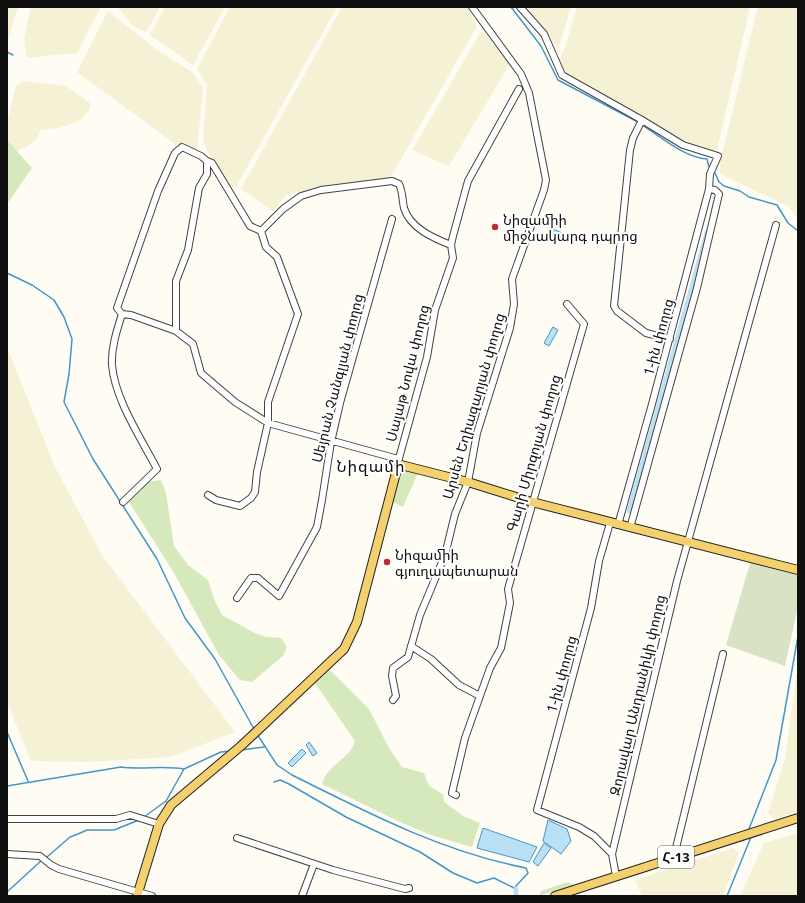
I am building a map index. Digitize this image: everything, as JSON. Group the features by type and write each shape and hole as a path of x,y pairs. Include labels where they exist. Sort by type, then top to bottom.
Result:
{"main road":[{"path":"399,462 532,502 798,570"},
{"name":"Սայաթ Նովա փողոց","path":"138,894 158,824 171,804 241,746 328,665 344,648 350,639 357,622 399,462"},
{"name":"Հ-13","path":"555,896 798,818"}],"street":[{"name":"Արսեն Եղիազարյան փողոց","path":"393,700 396,696 392,676 393,668 408,657 420,616 445,555 455,514 468,482 477,433 510,328 514,304 512,279 544,190 546,180 529,93 521,74 472,7"},
{"path":"520,7 544,34 562,75 642,120 633,138 630,150 614,306 617,311 646,332 670,339"},
{"name":"Սայաթ Նովա փողոց","path":"399,462 427,357 435,310 453,258 451,245 468,181 519,89"},
{"name":"1-ին փողոց","path":"612,854 587,831 557,817 537,810 538,803 591,608 600,560 614,524 652,404 709,189 710,174 718,156 683,145 642,120"},
{"path":"208,495 216,500 240,506 251,498 256,492 257,472 268,423 268,402 298,314 277,257 266,247 261,231 250,226 212,163 207,161 202,156 182,148 175,153 158,191 117,308 122,314 131,315 176,331 192,344 201,374 235,402 268,423 399,462"},
{"path":"176,331 176,281 188,250 199,188 207,174 207,161"},
{"path":"261,231 283,209 301,196 321,190 392,181 399,184 403,192 404,206 407,215 416,226 437,240 451,245"},
{"path":"630,528 697,288 720,194 715,190 709,189"},
{"name":"Սեյրան Չանգլյան փողոց","path":"237,598 251,578 258,578 279,596 316,527 322,500 331,442 392,219"},
{"name":"Զորավար Անդրանիկի փողոց","path":"612,854 688,542 776,225"},
{"name":"Գարի Միրզոյան փողոց","path":"456,796 452,793 465,738 490,668 501,648 510,603 508,589 584,324 566,304"},
{"path":"122,314 113,348 112,364 115,380 121,398 157,469 123,502"},
{"path":"652,404 663,406"},
{"path":"411,646 431,659 459,685 480,696"},
{"path":"678,857 676,848 723,654"},
{"path":"7,819 116,819 130,815 158,824"},
{"path":"237,838 333,870 405,889 409,888"},
{"path":"7,854 40,856 51,865 59,869 138,894 152,896"},
{"path":"612,854 616,876"},
{"path":"302,896 314,864"}],"shaded area":[{"path":"7,7 18,7 7,43"},
{"path":"31,7 101,7 77,53 27,58 24,39"},
{"path":"118,7 160,7 146,32 133,26"},
{"path":"165,7 225,7 193,65 150,35"},
{"path":"230,7 337,7 236,187 231,189 208,153 203,140 207,85 197,69"},
{"path":"342,7 467,7 477,26 390,178 287,194 273,211 241,189"},
{"path":"523,7 571,7 558,50 543,25"},
{"path":"577,7 750,7 717,150 705,150 680,140 564,71 559,59 565,48"},
{"path":"758,7 798,7 798,219 788,206 720,174 720,162"},
{"path":"108,11 157,50 192,72 203,87 197,150 175,144 77,72"},
{"path":"482,30 510,64 449,166 412,150"},
{"path":"23,81 66,86 90,103 90,109 79,121 59,128 40,130 38,138 27,147 15,152 7,141 7,124 16,86"},
{"path":"7,347 55,467 102,555 235,732 171,757 87,762 31,761 7,702"},
{"path":"798,665 798,811 774,819 768,813 785,759"},
{"path":"798,833 798,896 740,896 764,843"},
{"path":"733,848 739,852 723,896 642,896 635,880"}],"green space":[{"path":"7,140 32,168 7,204"},
{"path":"405,470 418,473 403,507 392,502 399,475"},
{"path":"161,480 166,493 174,546 188,565 208,580 214,599 222,615 253,632 266,637 281,638 287,647 283,656 252,682 240,680 219,655 174,573 129,502 146,482"},
{"path":"751,560 798,572 798,606 785,666 726,645"},
{"path":"330,670 369,709 389,748 402,767 424,773 429,786 443,794 444,802 463,816 480,823 472,847 431,835 400,822 322,784 329,771 344,758 352,748 355,741 315,683"},
{"path":"567,882 575,885 539,896 541,891"}],"water":[{"path":"551,228 562,233 559,240 548,234"},
{"path":"553,327 558,330 549,346 544,343"},
{"path":"309,742 317,753 313,756 306,745"},
{"path":"302,749 306,753 292,767 288,763"},
{"path":"548,820 567,829 571,841 561,854 543,841"},
{"path":"483,828 537,847 529,862 477,848"},
{"path":"544,843 551,848 538,866 533,862"}],"waterway":[{"path":"511,7 541,46 558,80 638,122"},
{"path":"7,52 13,55"},
{"path":"642,125 681,151 707,159 709,167"},
{"path":"715,173 719,182 724,186 740,191 749,197 777,205 788,223 798,231"},
{"path":"629,511 707,232"},
{"path":"7,273 32,285 54,300 64,317 72,339 69,374 64,402 93,459 157,559 185,618 215,659 254,729"},
{"path":"749,829 776,760 798,636"},
{"path":"7,732 28,781"},
{"path":"257,734 277,765 292,775 406,830 465,852 526,868 528,873 516,886 516,889 494,878 477,883 453,873 420,852 346,817 289,784 280,780 274,782"},
{"path":"242,750 264,747"},
{"path":"144,817 166,801 184,769 221,752 230,751"},
{"path":"7,786 121,767 168,767 184,769"},
{"path":"47,857 70,837 87,830 114,830 139,820"},
{"path":"727,896 751,837"},
{"path":"7,892 42,860"},
{"path":"516,889 516,896"}],"place":[{"name":"Նիզամիի միջնակարգ դպրոց","path":"495,227"},
{"name":"Նիզամիի գյուղապետարան","path":"387,562"}],"district":[{"name":"Նիզամի","path":"371,466"}]}
